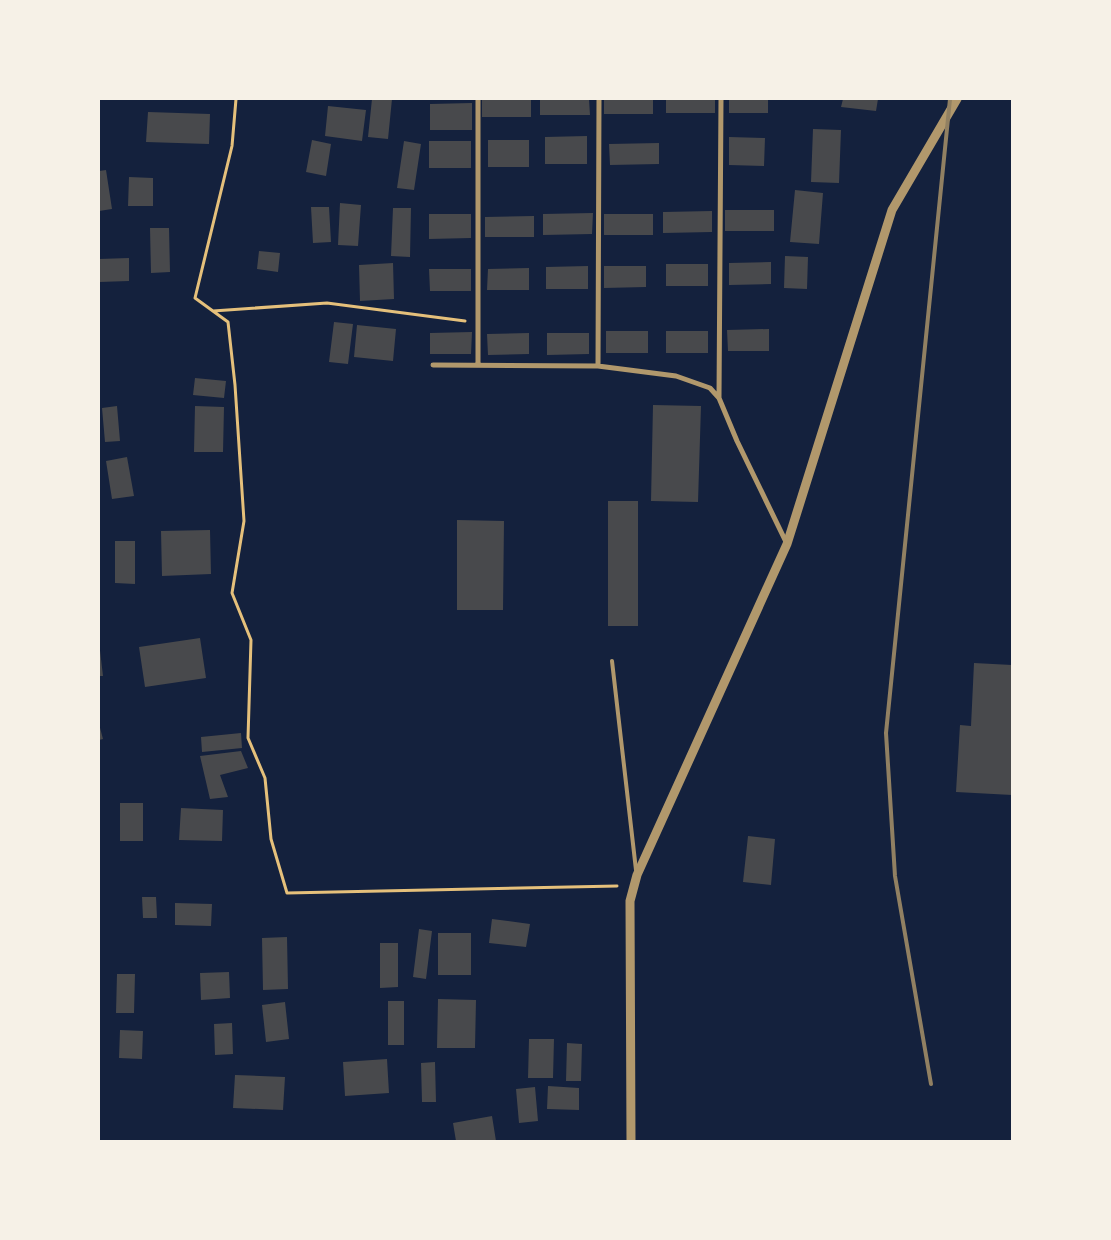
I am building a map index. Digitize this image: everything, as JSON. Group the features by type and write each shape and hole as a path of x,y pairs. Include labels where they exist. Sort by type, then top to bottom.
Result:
{"street":[{"path":"478,99 480,323 478,365"},
{"path":"598,366 599,99"},
{"path":"719,398 721,99"},
{"path":"631,1141 630,901 637,875 787,544 892,210 957,99"},
{"path":"433,365 598,366 676,376 710,388 719,398 737,442 787,544"}],"lane":[{"path":"612,661 637,875"}],"path":[{"path":"236,99 232,146 195,298 228,322 235,385 244,521 232,594 251,640 248,738 265,778 272,839 287,893 634,886"},
{"path":"212,311 327,303 480,323"}],"building":[{"path":"372,99 392,99 388,139 368,137"},
{"path":"482,99 531,99 531,117 482,117"},
{"path":"540,99 589,99 590,115 540,115"},
{"path":"604,99 653,99 653,114 604,114"},
{"path":"666,99 715,99 715,113 666,113"},
{"path":"729,99 768,99 768,113 729,113"},
{"path":"843,99 878,99 876,111 841,107"},
{"path":"472,103 472,130 430,130 430,104"},
{"path":"328,106 366,110 362,141 325,136"},
{"path":"148,112 210,114 209,144 146,142"},
{"path":"813,129 841,130 839,183 811,182"},
{"path":"587,136 587,164 545,164 545,137"},
{"path":"729,137 765,138 764,166 729,165"},
{"path":"312,140 331,144 326,176 306,172"},
{"path":"488,140 529,140 529,167 488,167"},
{"path":"404,141 421,144 414,190 397,188"},
{"path":"429,141 471,141 471,168 429,168"},
{"path":"659,143 659,164 610,165 609,144"},
{"path":"106,170 112,209 99,211 99,171"},
{"path":"129,177 153,178 153,206 128,206"},
{"path":"795,190 823,193 819,244 790,242"},
{"path":"340,203 361,205 358,246 338,245"},
{"path":"311,207 329,207 331,242 313,243"},
{"path":"393,208 411,208 410,257 391,256"},
{"path":"725,210 774,210 774,231 725,231"},
{"path":"712,211 712,232 663,233 663,212"},
{"path":"593,213 592,234 543,235 543,214"},
{"path":"429,214 471,214 471,238 429,239"},
{"path":"604,214 653,214 653,235 604,235"},
{"path":"534,216 534,237 485,237 485,217"},
{"path":"150,228 169,228 170,272 151,273"},
{"path":"259,251 280,253 278,272 257,269"},
{"path":"785,256 808,257 807,289 784,288"},
{"path":"129,258 129,281 99,282 99,259"},
{"path":"771,262 771,284 729,285 729,263"},
{"path":"393,263 394,299 360,301 359,265"},
{"path":"666,264 708,264 708,286 666,286"},
{"path":"588,266 588,289 546,289 546,267"},
{"path":"604,266 646,266 646,287 604,288"},
{"path":"529,268 529,290 487,290 488,269"},
{"path":"429,269 471,269 471,291 430,291"},
{"path":"334,322 353,324 348,364 329,362"},
{"path":"357,325 396,329 393,361 354,357"},
{"path":"769,329 769,351 728,351 727,330"},
{"path":"606,331 648,331 648,353 606,353"},
{"path":"666,331 708,331 708,353 666,353"},
{"path":"472,332 471,354 430,354 430,333"},
{"path":"529,333 529,354 488,355 487,334"},
{"path":"547,333 589,333 589,354 547,355"},
{"path":"195,378 226,381 224,398 193,395"},
{"path":"653,405 701,406 698,502 651,501"},
{"path":"117,406 120,441 105,442 102,408"},
{"path":"195,406 224,407 223,452 194,452"},
{"path":"127,457 134,496 112,499 106,461"},
{"path":"608,501 638,501 638,626 608,626"},
{"path":"457,520 504,521 503,610 457,610"},
{"path":"210,530 211,574 162,576 161,531"},
{"path":"115,541 135,541 135,584 115,583"},
{"path":"200,638 206,678 145,687 139,647"},
{"path":"99,642 103,676 99,676"},
{"path":"974,663 1012,665 1012,795 956,792 960,725 971,726"},
{"path":"99,724 103,739 99,740"},
{"path":"241,733 242,748 202,752 201,737"},
{"path":"241,751 248,768 220,775 228,797 210,799 200,756"},
{"path":"120,803 143,803 143,841 120,841"},
{"path":"181,808 223,810 222,841 179,840"},
{"path":"748,836 775,839 771,885 743,882"},
{"path":"142,897 156,897 157,918 143,918"},
{"path":"175,903 212,904 211,926 175,925"},
{"path":"492,919 530,924 526,947 489,943"},
{"path":"419,929 432,931 426,979 413,977"},
{"path":"438,933 471,933 471,975 438,975"},
{"path":"287,937 288,989 263,990 262,938"},
{"path":"380,943 398,943 398,987 380,988"},
{"path":"229,972 230,998 201,1000 200,973"},
{"path":"117,974 135,974 134,1013 116,1013"},
{"path":"438,999 476,1000 475,1048 437,1048"},
{"path":"388,1001 404,1001 404,1045 388,1045"},
{"path":"285,1002 289,1039 266,1042 262,1005"},
{"path":"232,1023 233,1054 215,1055 214,1024"},
{"path":"120,1030 143,1031 142,1059 119,1058"},
{"path":"529,1039 554,1039 553,1078 528,1078"},
{"path":"567,1043 582,1044 581,1081 566,1081"},
{"path":"387,1059 389,1093 345,1096 343,1062"},
{"path":"435,1062 436,1102 422,1102 421,1063"},
{"path":"235,1075 285,1077 283,1110 233,1108"},
{"path":"548,1086 579,1088 579,1110 547,1109"},
{"path":"535,1087 538,1121 519,1123 516,1089"},
{"path":"492,1116 496,1141 456,1141 453,1123"}],"railway":[{"path":"931,1084 895,876 886,733 950,99"}]}
